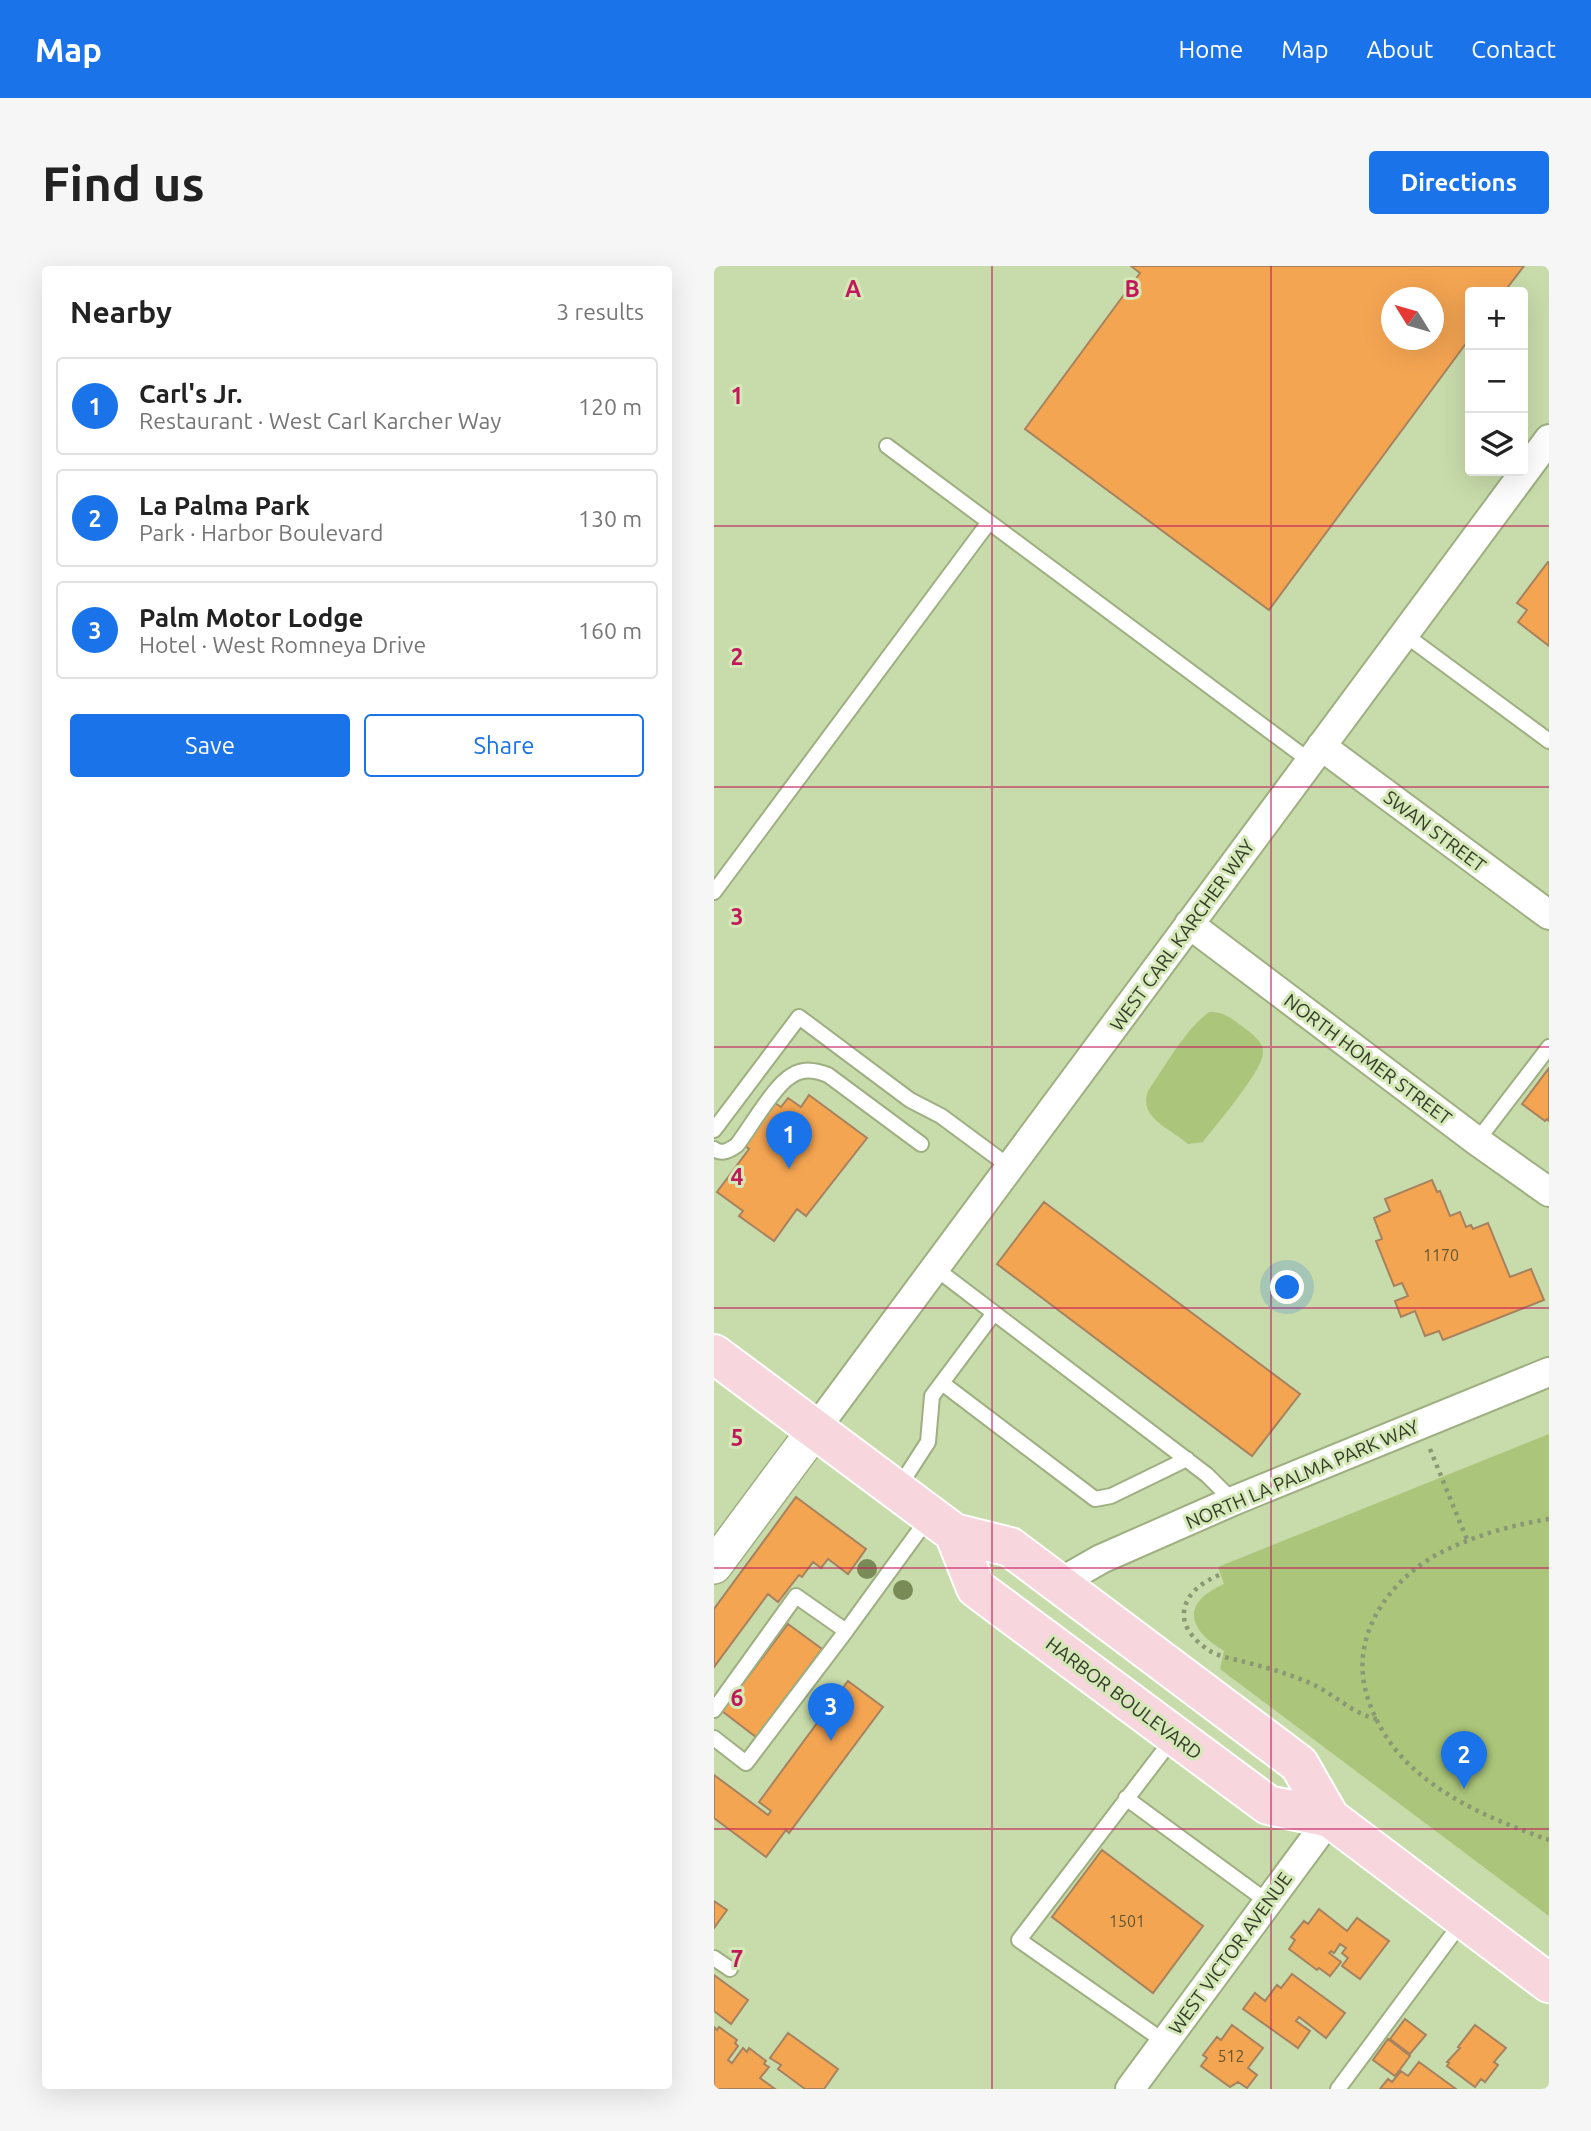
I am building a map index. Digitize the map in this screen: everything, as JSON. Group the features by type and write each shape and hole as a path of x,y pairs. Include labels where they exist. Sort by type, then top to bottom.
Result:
{"main road":[{"name":"HARBOR BOULEVARD","path":"714,1354 942,1525 1010,1547 1059,1583 1299,1764 1330,1818 1549,1983"},
{"name":"HARBOR BOULEVARD","path":"942,1525 976,1588 1268,1805 1330,1818"}],"street":[{"name":"WEST CARL KARCHER WAY","path":"815,1430 1549,439"},
{"name":"SWAN STREET","path":"1316,754 1549,915"},
{"name":"NORTH HOMER STREET","path":"1189,924 1549,1192"},
{"name":"NORTH LA PALMA PARK WAY","path":"1059,1583 1101,1559 1233,1501 1549,1373"},
{"path":"714,1566 815,1430"},
{"name":"WEST VICTOR AVENUE","path":"1130,2089 1330,1818"}],"lane":[{"path":"887,446 989,522 1316,754"},
{"path":"714,892 989,522"},
{"path":"1404,634 1549,741"},
{"path":"714,1130 799,1017 910,1100 942,1116 1010,1167"},
{"path":"1477,1141 1549,1047"},
{"path":"714,1149 728,1152 737,1145 781,1084 791,1075 815,1070 828,1074 921,1144"},
{"path":"935,1268 1187,1459 1233,1501"},
{"path":"897,1491 928,1443 932,1396 994,1312"},
{"path":"942,1383 1095,1499 1111,1496 1187,1459"},
{"path":"714,1738 746,1763 846,1631 942,1525"},
{"path":"714,1710 796,1596 846,1631"},
{"path":"1165,2042 1019,1940 1174,1736"},
{"path":"1126,1798 1268,1902"},
{"path":"1338,2089 1464,1919"},
{"path":"714,1958 730,1969"}],"path":[{"path":"1420,1424 1468,1542"},
{"path":"1549,1519 1507,1528 1468,1542 1437,1555 1401,1581 1380,1607 1367,1635 1362,1657 1369,1704 1393,1747 1413,1769 1448,1795 1503,1823 1549,1840"},
{"path":"1219,1575 1203,1582 1196,1589 1184,1610 1188,1630 1196,1639 1210,1651 1222,1656 1313,1684 1366,1717 1377,1719"}],"green space":[{"path":"1209,1012 1223,1014 1235,1021 1256,1038 1263,1052 1248,1084 1203,1142 1188,1144 1158,1122 1147,1108 1146,1100 1148,1091 1176,1049 1191,1029"},
{"path":"1549,1434 1549,1916 1220,1669 1224,1651 1202,1634 1194,1616 1195,1608 1201,1599 1224,1584 1218,1567"}],"building":[{"path":"1131,266 1524,266 1508,287 1465,287 1465,345 1269,610 1025,429 1140,273"},
{"path":"1548,562 1549,646 1518,622 1527,610 1517,603"},
{"path":"1549,1068 1549,1121 1545,1121 1522,1104"},
{"path":"809,1095 867,1138 806,1216 797,1209 774,1241 739,1216 743,1211 717,1192 749,1149 744,1145 775,1103 781,1107 788,1098 801,1107"},
{"path":"1432,1180 1437,1192 1440,1191 1450,1216 1460,1212 1466,1227 1471,1225 1473,1229 1488,1223 1510,1277 1531,1269 1544,1300 1443,1340 1439,1331 1425,1336 1415,1311 1401,1317 1395,1301 1408,1296 1402,1283 1394,1286 1376,1241 1382,1239 1374,1218 1390,1211 1385,1199"},
{"path":"1044,1202 1300,1394 1252,1456 997,1264"},
{"path":"796,1497 866,1549 848,1574 828,1559 821,1568 813,1562 778,1602 768,1594 714,1667 714,1609"},
{"path":"788,1624 822,1649 756,1737 722,1711"},
{"path":"848,1681 883,1707 789,1833 786,1830 766,1857 714,1818 714,1775 768,1815 771,1811 759,1802"},
{"path":"1102,1850 1203,1926 1153,1993 1052,1917"},
{"path":"714,1901 727,1910 714,1928"},
{"path":"1319,1909 1347,1931 1357,1918 1389,1941 1360,1979 1342,1966 1348,1958 1342,1953 1346,1948 1340,1944 1334,1953 1329,1953 1341,1962 1330,1976 1319,1968 1317,1970 1289,1949 1295,1940 1291,1937 1304,1921 1308,1924"},
{"path":"1292,1974 1345,2013 1326,2038 1299,2017 1296,2021 1310,2031 1298,2048 1243,2009 1255,1993 1265,2001 1277,1985 1281,1988"},
{"path":"714,1975 748,2000 731,2024 714,2011"},
{"path":"1405,2019 1426,2035 1410,2054 1390,2039"},
{"path":"1232,2025 1263,2048 1248,2068 1257,2075 1247,2088 1238,2082 1230,2087 1201,2066 1207,2058 1203,2055 1217,2037 1221,2040"},
{"path":"1475,2025 1506,2048 1494,2062 1498,2065 1485,2082 1481,2079 1475,2087 1447,2066 1447,2062"},
{"path":"714,2027 717,2030 719,2027 737,2040 735,2043 738,2046 728,2060 732,2063 743,2048 747,2052 749,2048 766,2061 764,2064 769,2067 760,2078 775,2089 714,2089"},
{"path":"788,2033 838,2069 824,2089 805,2089 778,2069 781,2065 770,2058"},
{"path":"1388,2039 1410,2056 1395,2076 1373,2060"},
{"path":"1419,2062 1456,2089 1380,2089 1388,2079 1392,2082 1401,2071 1408,2076"}],"place":[{"name":"Carl's Jr.","path":"789,1169"},
{"name":"Palm Motor Lodge","path":"831,1741"},
{"name":"La Palma Park","path":"1464,1789"}]}
